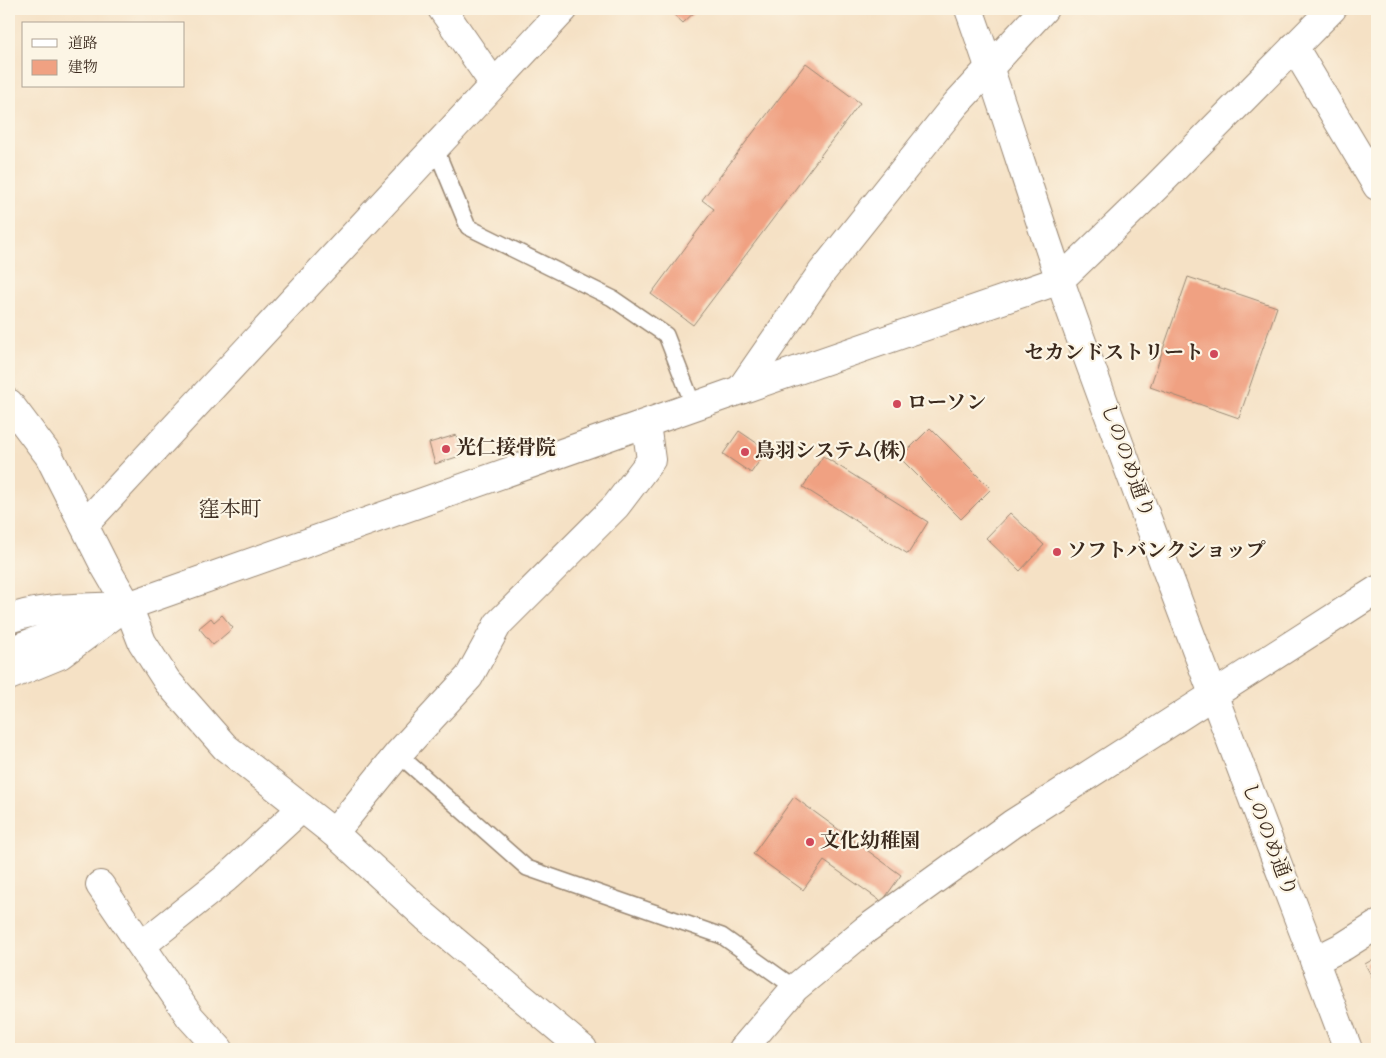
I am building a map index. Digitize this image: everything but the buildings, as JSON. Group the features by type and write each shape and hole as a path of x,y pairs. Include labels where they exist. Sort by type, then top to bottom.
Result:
{"street":[{"path":"442,9 494,84"},
{"path":"84,525 564,9"},
{"name":"しののめ通り","path":"969,9 1060,280 1212,694 1348,1049"},
{"path":"740,390 822,272 956,104 1044,9"},
{"path":"9,651 128,606 740,390 1060,280 1156,187 1332,9"},
{"path":"1294,47 1377,186"},
{"path":"9,403 49,456 128,606 142,642 167,682 225,747 334,833 578,1048"},
{"path":"334,833 398,754 469,677 498,624 616,506 651,460 646,424"},
{"path":"744,1049 795,988 866,930 1012,824 1377,590"},
{"path":"9,619 55,610 128,606"},
{"path":"9,676 60,655 128,606"},
{"path":"142,945 226,878 302,808"},
{"path":"100,885 190,1017 218,1049"},
{"path":"1314,961 1344,946 1377,925"}],"lane":[{"path":"435,148 468,227 612,298 666,335 694,407"},
{"path":"398,754 527,868 722,936 795,988"}],"place":[{"name":"セカンドストリート","path":"1214,354"},
{"name":"ローソン","path":"897,404"},
{"name":"光仁接骨院","path":"446,449"},
{"name":"鳥羽システム(株)","path":"745,452"},
{"name":"ソフトバンクショップ","path":"1057,552"},
{"name":"文化幼稚園","path":"810,842"}],"district":[{"name":"窪本町","path":"230,511"}]}
